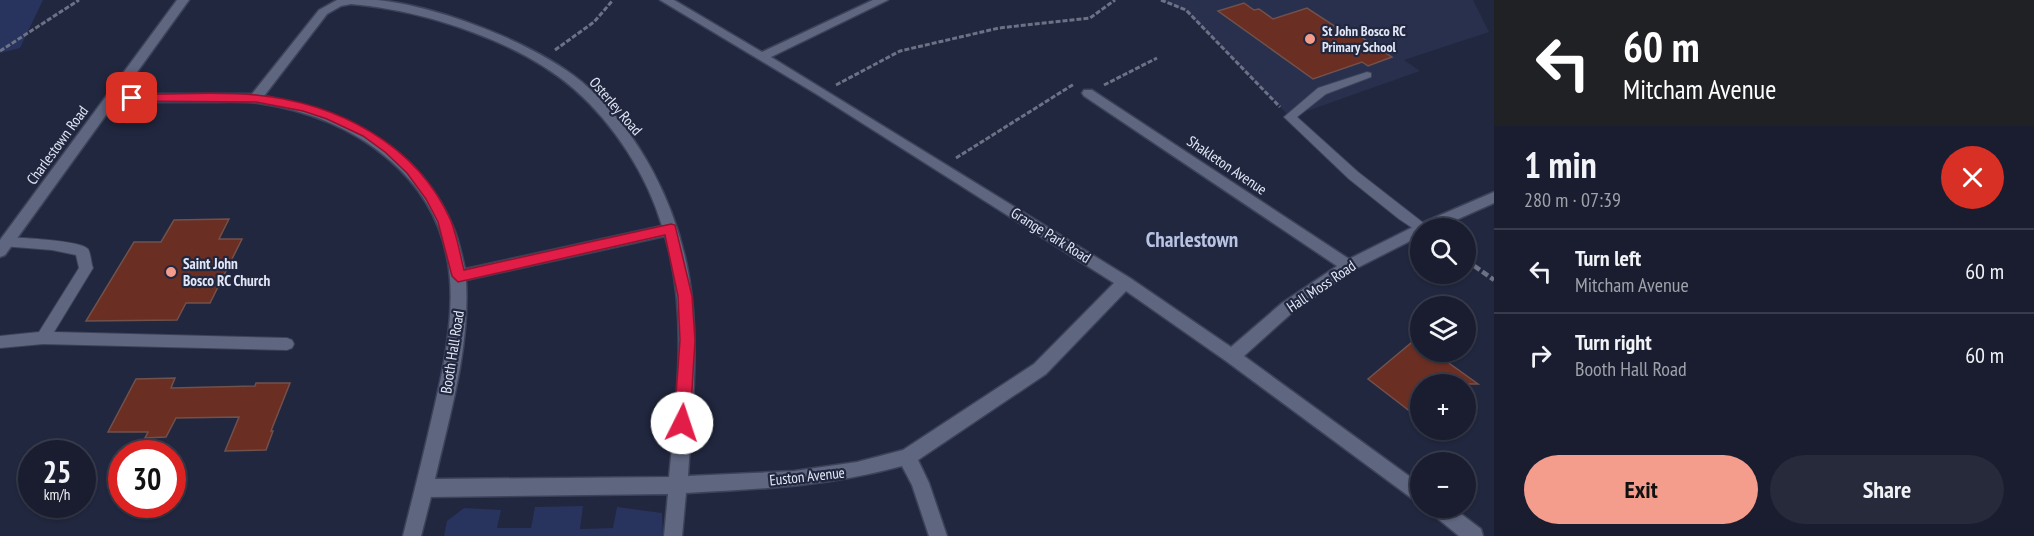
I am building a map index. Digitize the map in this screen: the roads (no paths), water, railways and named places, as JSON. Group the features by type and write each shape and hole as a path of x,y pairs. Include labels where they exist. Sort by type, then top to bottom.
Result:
{"street":[{"name":"Charlestown Road","path":"3,246 183,0"},
{"name":"Grange Park Road","path":"666,0 822,92 1125,282 1232,356 1410,487"},
{"path":"763,56 882,0"},
{"name":"Osterley Road","path":"256,98 323,12 345,1 363,2 430,15 478,31 567,77 595,102 625,138 650,179 671,229 685,296 688,340 679,485 673,536"},
{"name":"Shakleton Avenue","path":"1088,93 1348,266"},
{"name":"Booth Hall Road","path":"112,98 256,98 331,116 367,133 389,149 411,170 430,196 445,222 458,276 460,313 454,357 412,536"},
{"name":"Hall Moss Road","path":"1447,218 1494,197"},
{"path":"458,276 671,229"},
{"name":"Hall Moss Road","path":"1232,356 1288,307 1348,266 1410,235"},
{"name":"Euston Avenue","path":"424,488 679,485 794,479 857,471 907,457 1040,369 1125,282"},
{"path":"907,457 920,483 938,536"},
{"path":"1452,518 1474,536"}],"lane":[{"path":"1367,75 1322,91 1290,117 1312,140 1410,220"},
{"path":"3,246 52,245 82,251 86,268 43,338"},
{"path":"0,342 43,338 287,344"}],"place":[{"name":"St John Bosco RC Primary School","path":"1310,39"},
{"name":"Saint John Bosco RC Church","path":"171,272"}],"district":[{"name":"Charlestown","path":"1192,239"}]}
